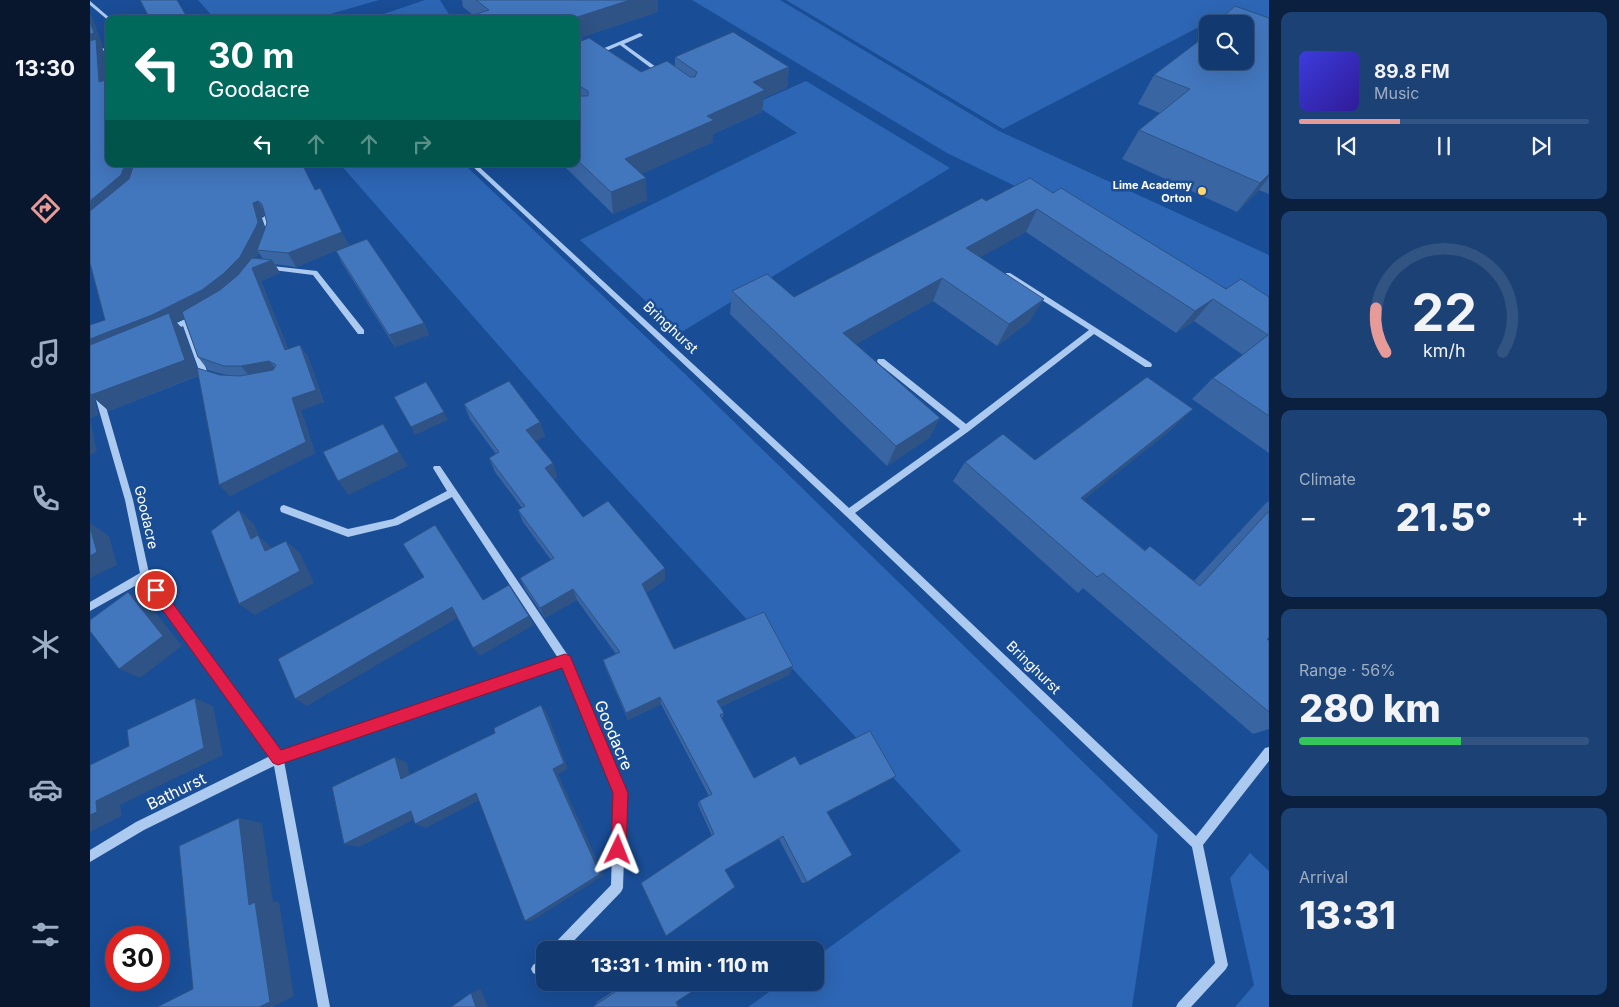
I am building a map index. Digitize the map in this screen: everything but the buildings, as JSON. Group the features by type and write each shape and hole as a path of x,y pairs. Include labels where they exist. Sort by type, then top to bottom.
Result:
{"street":[{"path":"90,2 105,16"},
{"path":"580,60 640,35"},
{"path":"621,44 669,79"},
{"path":"90,54 105,49"},
{"name":"Bringhurst","path":"476,167 849,513 1197,844"},
{"path":"264,218 271,237 268,244"},
{"path":"262,259 259,267 315,273 361,332"},
{"path":"1008,274 1148,365"},
{"path":"160,334 186,324 202,313"},
{"path":"186,324 204,373 216,380"},
{"path":"849,513 966,430 1094,330"},
{"path":"881,361 966,430"},
{"name":"Goodacre","path":"94,386 129,500 144,575 278,758 324,1007"},
{"name":"Goodacre","path":"437,468 565,660 620,793 617,888 565,941"},
{"path":"284,509 348,533 395,522 453,492"},
{"path":"90,607 144,575"},
{"path":"278,758 565,660"},
{"path":"1182,1007 1222,965 1197,844 1269,752"},
{"name":"Bathurst","path":"90,856 140,826 278,758"}],"shaded area":[{"path":"198,0 379,0 327,15 211,15"},
{"path":"425,0 440,0 449,15 381,15"},
{"path":"692,0 780,0 999,131 1269,255 1269,309 947,153"},
{"path":"786,0 1269,0 1269,28 1254,23 1254,15 1199,15 1199,27 1003,129"},
{"path":"806,81 950,168 680,333 580,240 797,133 754,104"},
{"path":"343,167 467,167 684,373 1158,835 1132,1007 748,1007 771,991 824,991 824,951 961,851 582,441"},
{"path":"1250,853 1269,871 1269,1007 1235,1007 1254,985 1230,878"}],"place":[{"name":"Lime Academy Orton","path":"1202,191"}],"route":[{"path":"156,590 278,758 565,660 620,793 618,850"}]}
